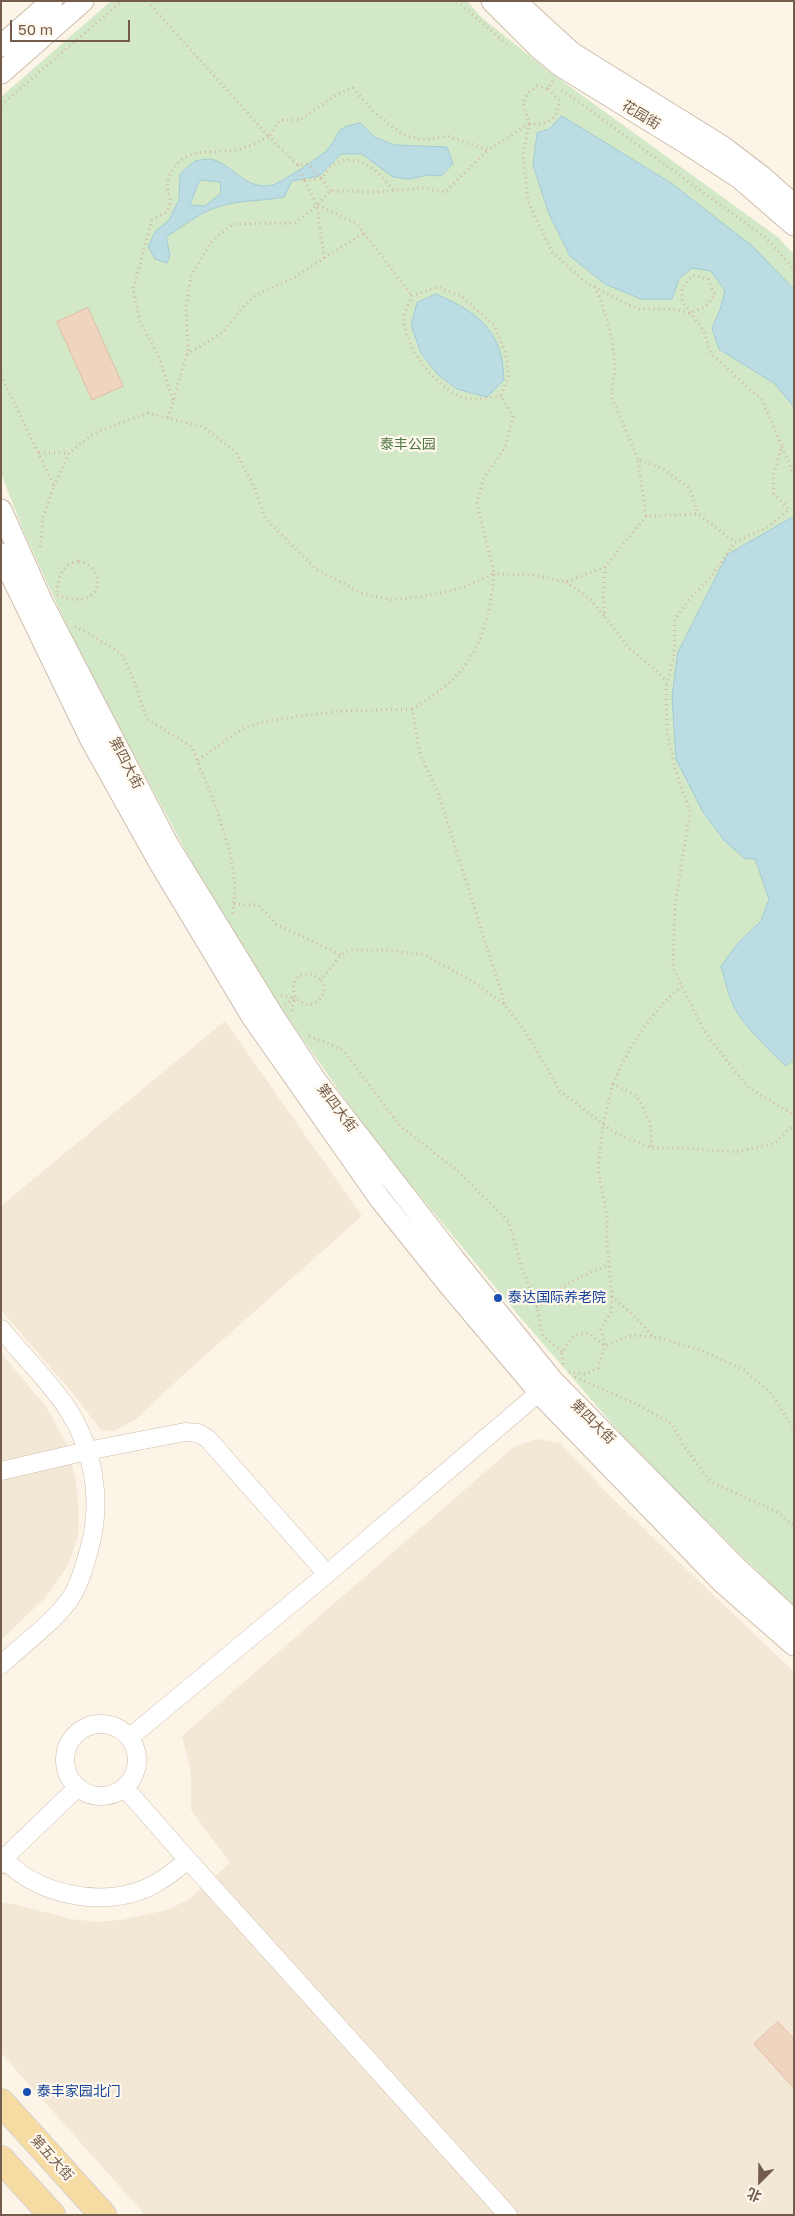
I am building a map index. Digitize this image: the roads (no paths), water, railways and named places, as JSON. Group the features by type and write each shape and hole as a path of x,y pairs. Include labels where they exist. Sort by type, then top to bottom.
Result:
{"main road":[{"name":"第五大街","path":"1,2102 103,2215"},
{"path":"1,2159 52,2215"}],"street":[{"path":"1,46 52,1"},
{"path":"1,73 83,1"},
{"name":"花园街","path":"492,1 540,48 553,75 686,142 741,179 794,226"},
{"name":"花园街","path":"514,1 572,53 723,147 761,176 794,205"},
{"name":"第四大街","path":"1,510 42,602 167,843 279,1008 316,1081 376,1160 552,1382 722,1581 794,1645"},
{"name":"第四大街","path":"1,554 91,740 158,860 253,1018 380,1200 448,1285 552,1382 740,1570 794,1621"},
{"path":"1,1329 68,1411 87,1451 95,1490 95,1521 87,1557 70,1598 60,1612 1,1665"},
{"path":"129,1738 328,1574 552,1382"},
{"path":"1,1471 87,1451 186,1432 198,1433 208,1438 328,1574"},
{"path":"103,1724 116,1728 129,1738 136,1752 136,1765 132,1777 124,1788 115,1793 101,1796 86,1792 78,1787 68,1776 65,1758 68,1744 77,1733 89,1726 103,1724"},
{"path":"78,1787 2,1859 26,1876 48,1887 72,1894 101,1898 129,1894 146,1888 170,1874 188,1860"},
{"path":"124,1788 508,2215"}],"water":[{"path":"562,116 671,183 751,245 794,289 794,407 775,384 719,349 712,328 720,310 725,291 711,271 692,268 679,279 672,299 641,299 605,284 570,256 549,214 533,165 537,133 549,129"},
{"path":"360,123 375,137 394,145 447,147 453,164 441,176 428,175 409,179 393,177 362,154 341,154 319,176 292,181 284,197 232,203 201,214 166,237 170,255 167,263 155,259 148,247 155,232 169,220 179,200 180,174 195,161 214,160 248,181 263,186 272,185 291,175 327,150 341,129","holes":["200,180 220,182 221,193 205,206 190,205"]},
{"path":"436,294 456,303 474,315 489,329 495,339 503,364 504,380 487,397 457,389 437,374 421,353 411,325 417,303"},
{"path":"794,518 794,1059 786,1066 744,1022 734,1007 728,992 721,966 739,942 761,921 769,899 755,859 744,858 724,840 703,812 676,759 672,696 678,652 727,555"}],"place":[{"name":"泰达国际养老院","path":"498,1298"},
{"name":"泰丰家园北门","path":"27,2092"}],"park label":[{"name":"泰丰公园","path":"408,445"}]}
